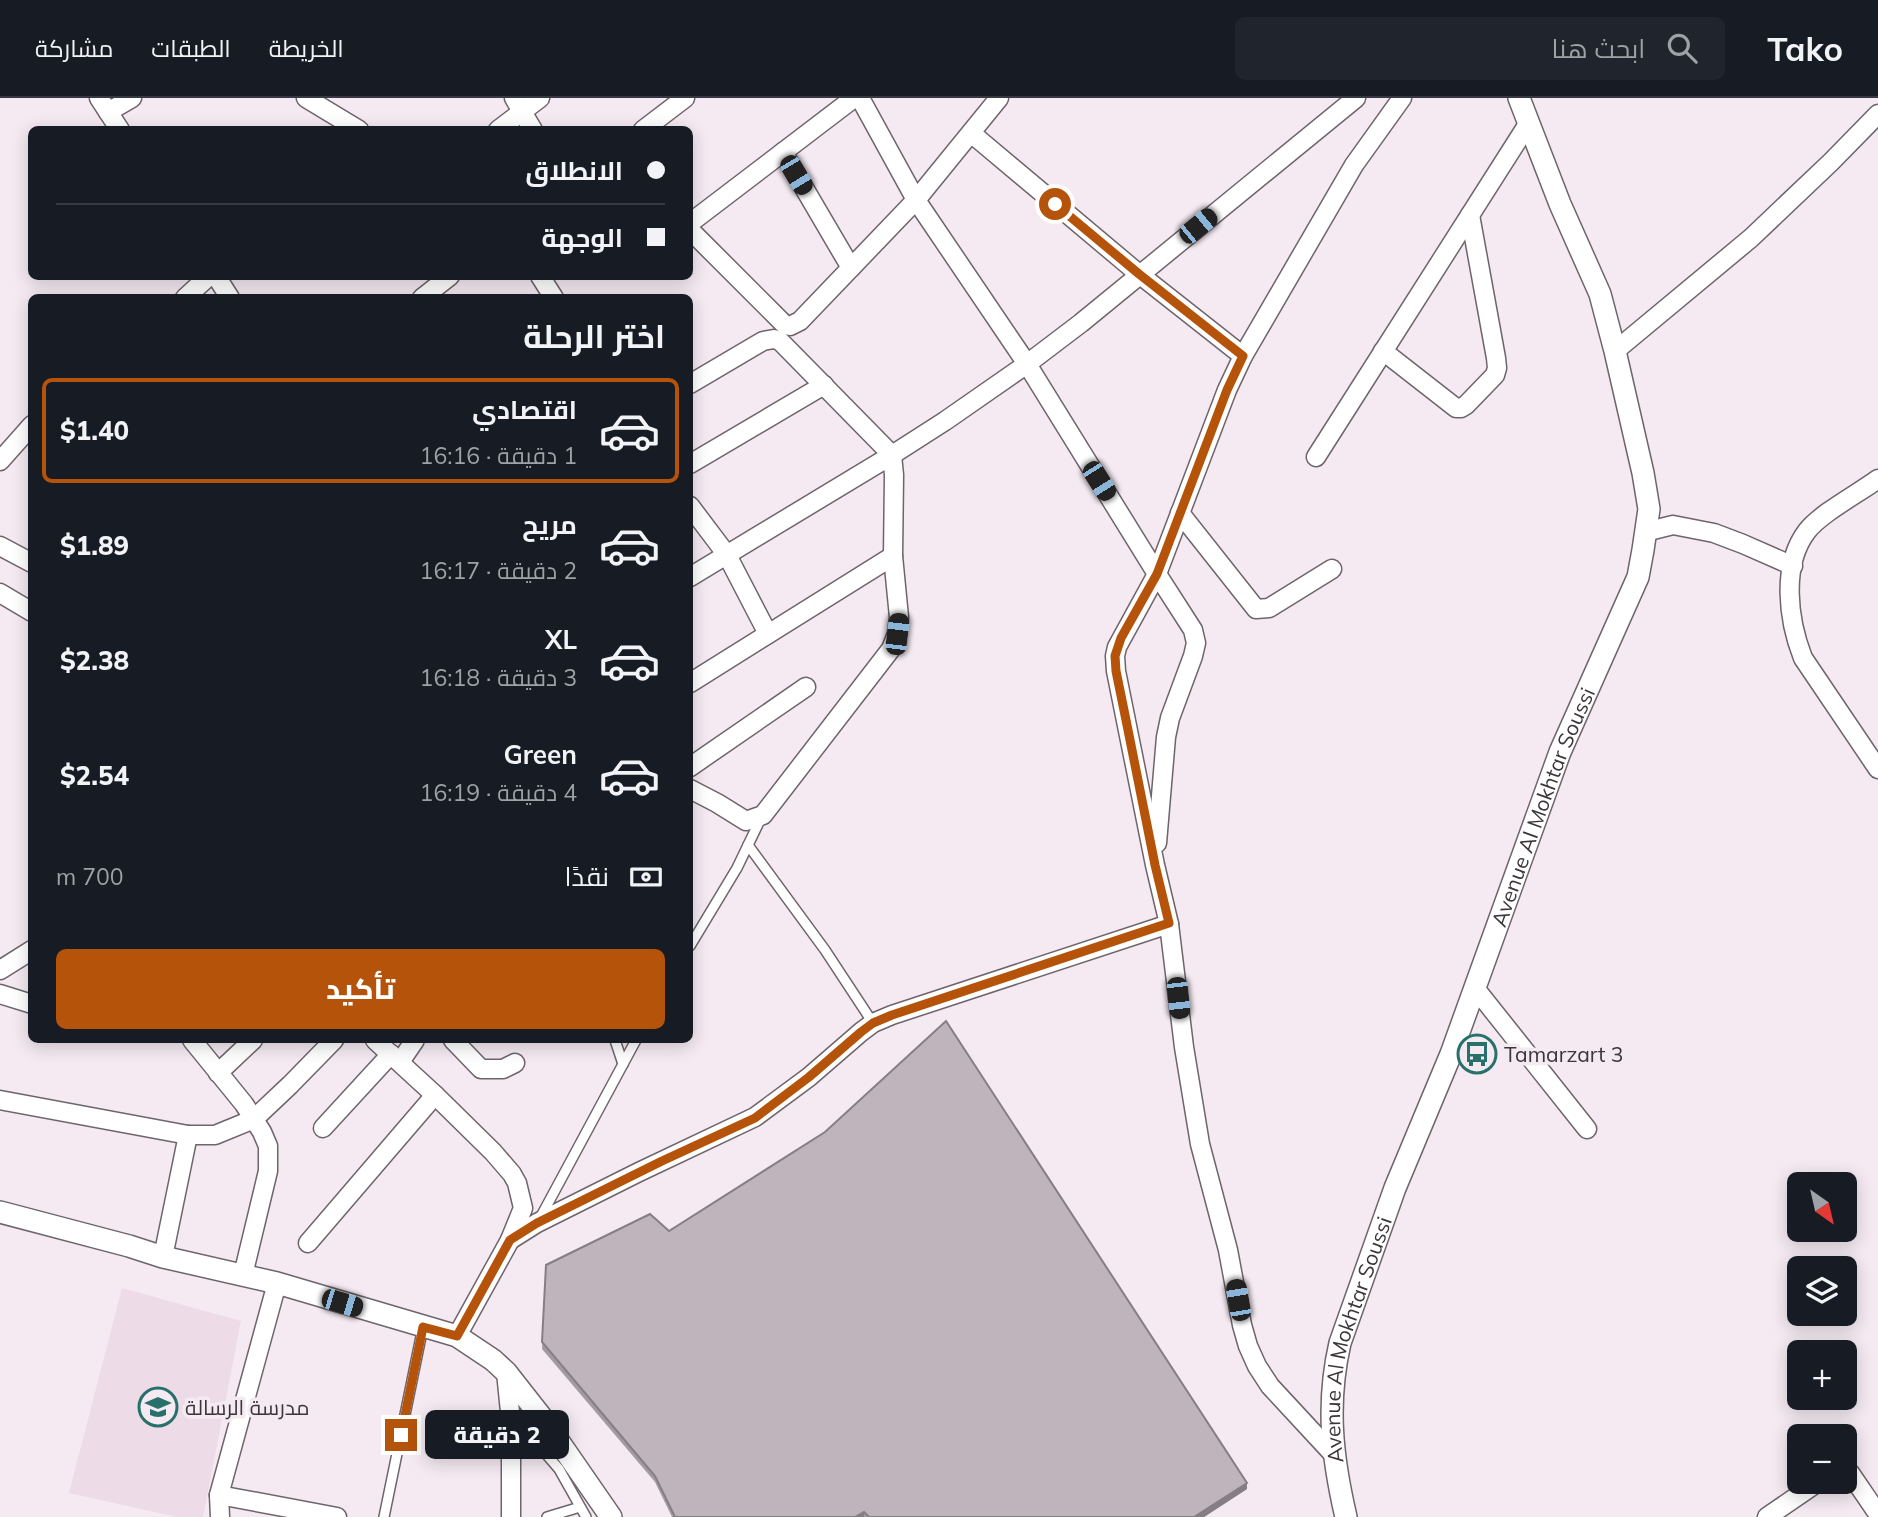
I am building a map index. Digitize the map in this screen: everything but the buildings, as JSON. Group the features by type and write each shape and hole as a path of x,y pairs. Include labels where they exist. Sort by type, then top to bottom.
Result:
{"street":[{"path":"117,126 104,105 132,98"},
{"path":"306,98 352,126"},
{"path":"501,126 518,104 540,98"},
{"path":"648,126 685,98"},
{"path":"693,221 854,98"},
{"path":"860,98 915,200 1027,364 1194,630 1196,643 1193,656 1170,718 1166,737 1155,865"},
{"path":"693,575 892,455 1027,364 1356,98"},
{"path":"1333,1454 1256,1366 1242,1325 1228,1250 1200,1144 1184,1047 1169,923 1155,865 1115,656 1121,638 1157,574 1227,390 1243,356 1354,165 1402,98"},
{"name":"Avenue Al Mokhtar Soussi","path":"1346,1517 1333,1454 1331,1412 1340,1343 1395,1188 1451,1054 1560,752 1638,577 1649,509 1643,473 1600,294 1519,98"},
{"path":"693,233 785,325 790,326 800,321 915,200 996,99"},
{"path":"518,104 531,126"},
{"path":"1615,351 1751,238 1878,114"},
{"path":"1315,457 1528,124"},
{"path":"971,133 1139,274 1243,356"},
{"path":"783,152 851,268"},
{"path":"1383,351 1456,408 1466,405 1494,375 1497,368 1496,358 1470,215"},
{"path":"189,294 205,280"},
{"path":"427,294 445,280"},
{"path":"693,382 762,341 774,339 784,344 892,455 893,556 899,617 897,634 891,649 763,815 746,821 693,791"},
{"path":"693,462 824,385"},
{"path":"0,461 28,430"},
{"path":"1878,480 1808,530 1800,543 1793,566 1789,598 1797,642 1803,658 1878,769"},
{"path":"693,510 727,555 768,634"},
{"path":"1180,513 1256,609 1269,608 1332,569"},
{"path":"1646,532 1673,525 1714,533 1793,566"},
{"path":"0,546 28,560"},
{"path":"693,681 893,556"},
{"path":"0,593 28,610"},
{"path":"693,765 806,687"},
{"path":"510,1240 537,1223 755,1118 873,1023 1169,923"},
{"path":"0,970 28,952"},
{"path":"1475,988 1587,1129"},
{"path":"0,994 28,1003"},
{"path":"194,1043 254,1119 268,1146 265,1184 243,1275"},
{"path":"218,1073 250,1043"},
{"path":"0,1100 188,1135 215,1135 254,1119 331,1043"},
{"path":"378,1043 493,1152 517,1183 523,1208 510,1240 457,1336"},
{"path":"323,1128 412,1043"},
{"path":"456,1043 481,1069 503,1069 515,1063"},
{"path":"308,1243 435,1096"},
{"path":"163,1257 188,1135"},
{"path":"0,1212 163,1257 277,1283 457,1336 493,1360 506,1373 546,1423 611,1517"},
{"path":"220,1517 219,1495 277,1283"},
{"path":"506,1373 511,1422 511,1517"},
{"path":"1857,1483 1878,1514"},
{"path":"1767,1517 1801,1494"},
{"path":"219,1495 337,1517"}],"lane":[{"path":"693,941 737,868 763,815"},
{"path":"748,845 825,950 873,1023"},
{"path":"616,1043 622,1064"},
{"path":"537,1223 634,1043"},
{"path":"384,1517 423,1327"},
{"path":"511,1422 534,1440 559,1469 586,1517"},
{"path":"547,1517 580,1507"}],"shaded area":[{"name":"مدرسة الرسالة","path":"122,1288 241,1321 203,1517 177,1517 69,1493"}],"place":[{"name":"Tamarzart 3","path":"1477,1054"},
{"name":"مدرسة الرسالة","path":"158,1407"}],"route":[{"path":"401,1435 423,1327 457,1336 510,1240 537,1223 755,1118 873,1023 1169,923 1155,865 1115,656 1121,638 1157,574 1227,390 1243,356 1055,204"}]}
